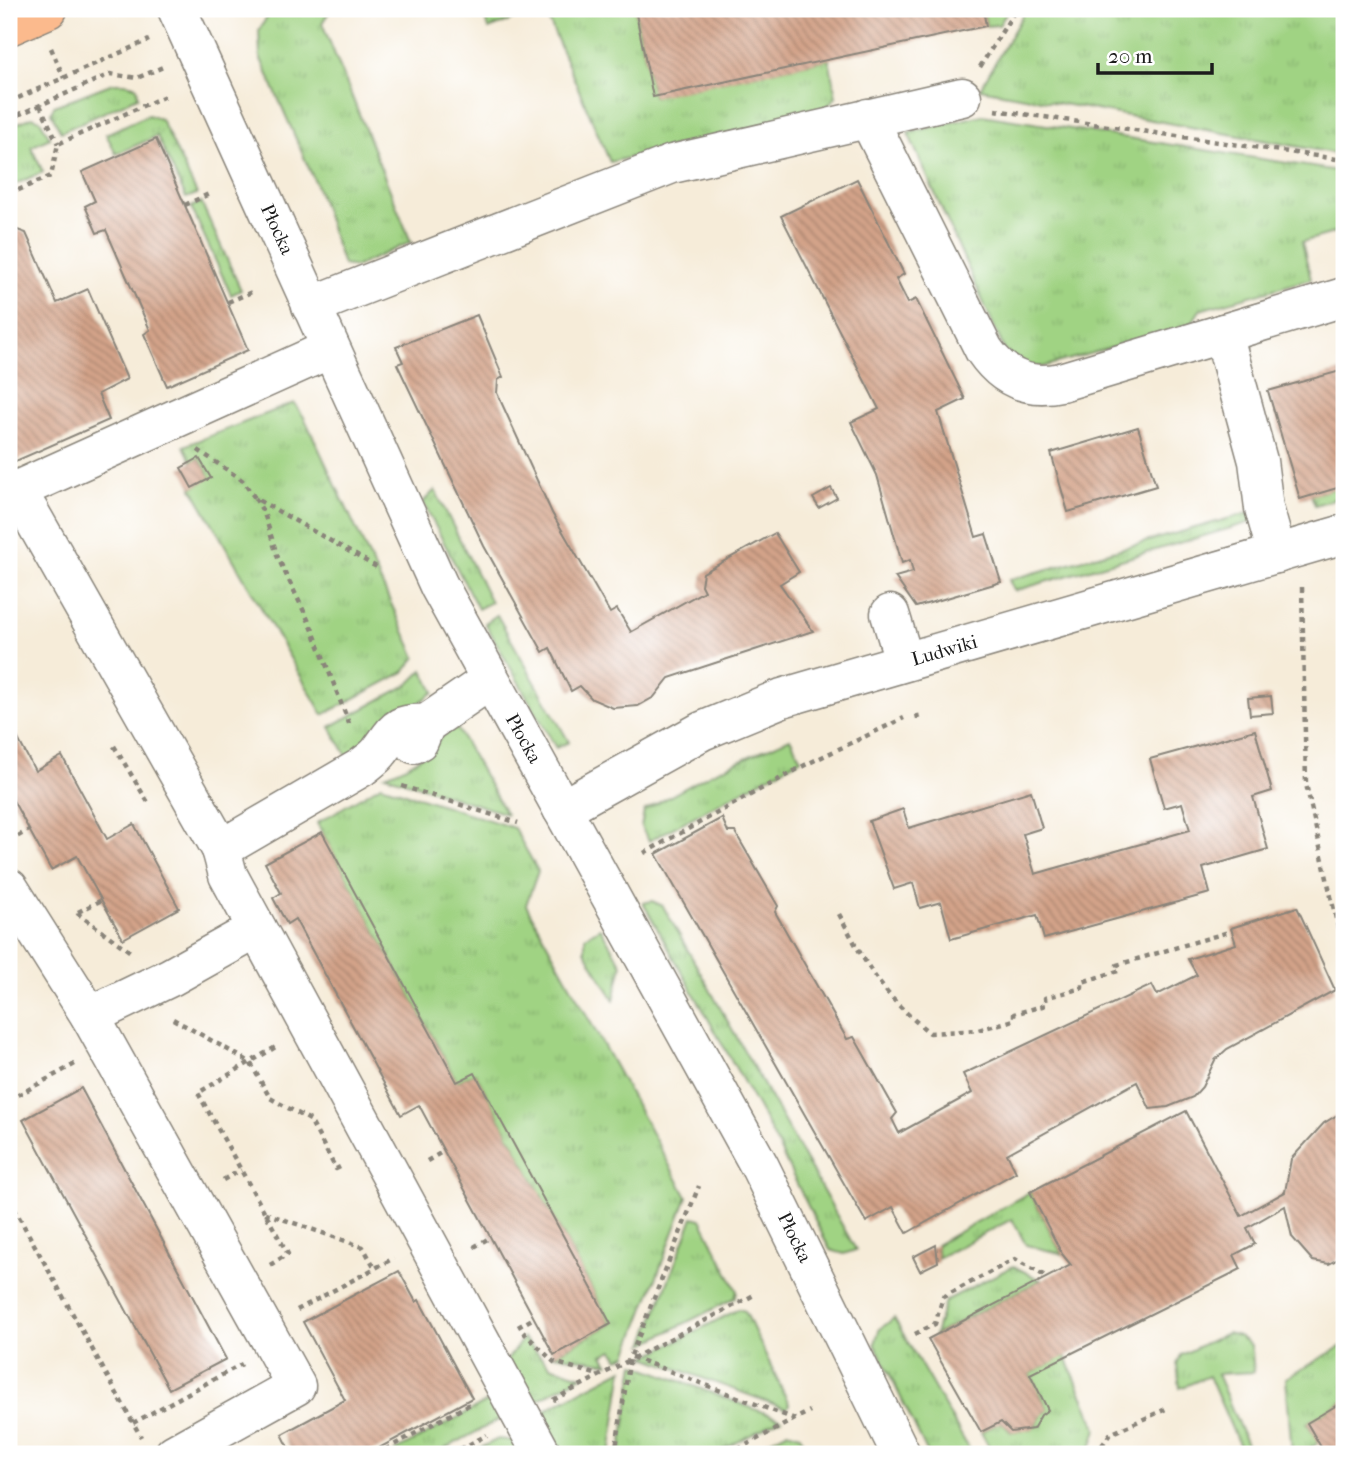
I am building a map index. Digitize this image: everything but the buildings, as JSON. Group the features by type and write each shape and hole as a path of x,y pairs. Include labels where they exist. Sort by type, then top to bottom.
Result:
{"main road":[{"path":"9,26 48,9"}],"street":[{"name":"Płocka","path":"177,9 419,546 490,680 760,1167 901,1454"},
{"path":"312,306 646,172 709,153 962,97"},
{"path":"868,118 984,350 1000,370 1011,378 1036,385 1049,385 1344,297"},
{"path":"1223,333 1258,461 1264,508 1277,554"},
{"path":"330,349 12,490 76,592 221,849 228,875 542,1454"},
{"name":"Ludwiki","path":"562,809 702,731 741,714 904,660 1344,534"},
{"path":"890,614 904,660"},
{"path":"221,849 382,764 388,736 407,723 426,724 490,680"},
{"path":"9,888 98,1032 296,1386 159,1448"},
{"path":"98,1032 133,997 257,929"}],"path":[{"path":"1016,9 962,97 1007,113 1344,160"},
{"path":"9,102 149,40"},
{"path":"54,54 64,78"},
{"path":"9,119 110,74 138,79 173,63"},
{"path":"58,144 165,96"},
{"path":"9,194 51,176 58,144 40,105"},
{"path":"185,205 209,194"},
{"path":"228,302 254,291"},
{"path":"191,446 227,468 255,498 264,513 278,558 312,628 349,725 382,764 517,823"},
{"path":"255,498 380,569"},
{"path":"1302,582 1306,784 1344,955"},
{"path":"917,714 919,723"},
{"path":"644,853 805,765 904,718"},
{"path":"9,841 29,830"},
{"path":"77,913 124,948 171,977"},
{"path":"839,914 874,980 902,1011 930,1033 978,1030 1014,1020 1014,1014 1046,1005 1045,998 1082,988 1082,982 1118,971 1117,965 1231,931"},
{"path":"133,997 250,1062 270,1098 310,1120 337,1169 376,1149"},
{"path":"239,1284 288,1254 198,1093 310,1027"},
{"path":"9,1100 98,1032"},
{"path":"615,1454 631,1358 699,1186"},
{"path":"9,1199 132,1423 159,1448"},
{"path":"265,1213 363,1247 375,1268"},
{"path":"132,1423 375,1268 426,1241"},
{"path":"915,1335 935,1324 943,1297 1015,1259 1047,1277"},
{"path":"377,1454 513,1401 599,1375 754,1294"},
{"path":"517,1327 554,1362 599,1375"},
{"path":"631,1358 795,1419"},
{"path":"1096,1454 1110,1434 1166,1409"},
{"path":"729,1454 810,1411"},
{"path":"1315,1454 1321,1448"}],"green space":[{"path":"272,9 331,9 322,23 411,242 355,267 343,265 315,182 260,57 259,30"},
{"path":"481,9 540,9 489,29"},
{"path":"544,9 635,9 653,96 829,59 836,97 822,112 610,162"},
{"path":"983,9 1009,9 999,25 986,26"},
{"path":"1026,9 1340,9 1344,34 1344,155 980,89"},
{"path":"113,83 137,87 138,97 61,132 51,113 54,106"},
{"path":"148,115 161,119 197,194 186,198 157,136 116,154 106,134"},
{"path":"982,115 1344,172 1344,230 1302,242 1311,279 1200,310 1190,326 1042,367 1023,365 1005,351 908,133"},
{"path":"32,117 40,120 50,138 31,147 43,172 9,187 9,127"},
{"path":"201,202 241,290 231,295 191,207"},
{"path":"294,403 304,417 416,657 404,672 323,715 192,488 210,477 199,458 192,462 184,446"},
{"path":"1344,486 1344,496 1315,505 1311,495"},
{"path":"435,490 491,602 478,609 423,502"},
{"path":"1252,512 1255,521 1014,591 1009,580"},
{"path":"497,615 569,742 556,748 485,623"},
{"path":"423,670 434,692 347,756 330,727 409,684"},
{"path":"454,723 506,814 385,775 424,755"},
{"path":"790,738 801,759 649,841 641,827 644,811 712,773"},
{"path":"381,785 514,828 538,871 526,905 687,1197 627,1355 619,1359 613,1350 603,1355 608,1363 554,1355 611,1324 475,1073 457,1082 317,823"},
{"path":"652,901 663,906 856,1250 844,1254 830,1250 765,1120 643,903"},
{"path":"600,928 622,965 614,1000 585,951 585,937"},
{"path":"1030,1192 1062,1254 1026,1245 1012,1219 938,1258 936,1245"},
{"path":"693,1217 701,1219 737,1291 735,1298 644,1344"},
{"path":"1013,1266 1041,1280 935,1335 945,1301"},
{"path":"739,1309 745,1311 789,1404 787,1409 645,1357"},
{"path":"894,1318 972,1454 928,1454 875,1344 879,1330"},
{"path":"1227,1333 1238,1336 1251,1345 1254,1372 1217,1374 1251,1454 1243,1454 1209,1376 1180,1388 1177,1365 1181,1355"},
{"path":"523,1338 550,1366 582,1376 528,1405 505,1363"},
{"path":"1344,1345 1344,1401 1307,1423 1319,1443 1310,1448 1310,1454 1292,1454 1286,1378"},
{"path":"1065,1355 1097,1429 1092,1445 1085,1454 993,1454 981,1432 1001,1422 1011,1432 1033,1429 1041,1415 1048,1410 1030,1374"},
{"path":"635,1364 781,1419 715,1454 620,1454"},
{"path":"623,1369 610,1454 554,1454 534,1416"},
{"path":"496,1397 506,1416 435,1454 397,1454 395,1451"},
{"path":"788,1431 800,1435 811,1454 744,1454"},
{"path":"498,1439 517,1441 524,1454 468,1454"}]}
